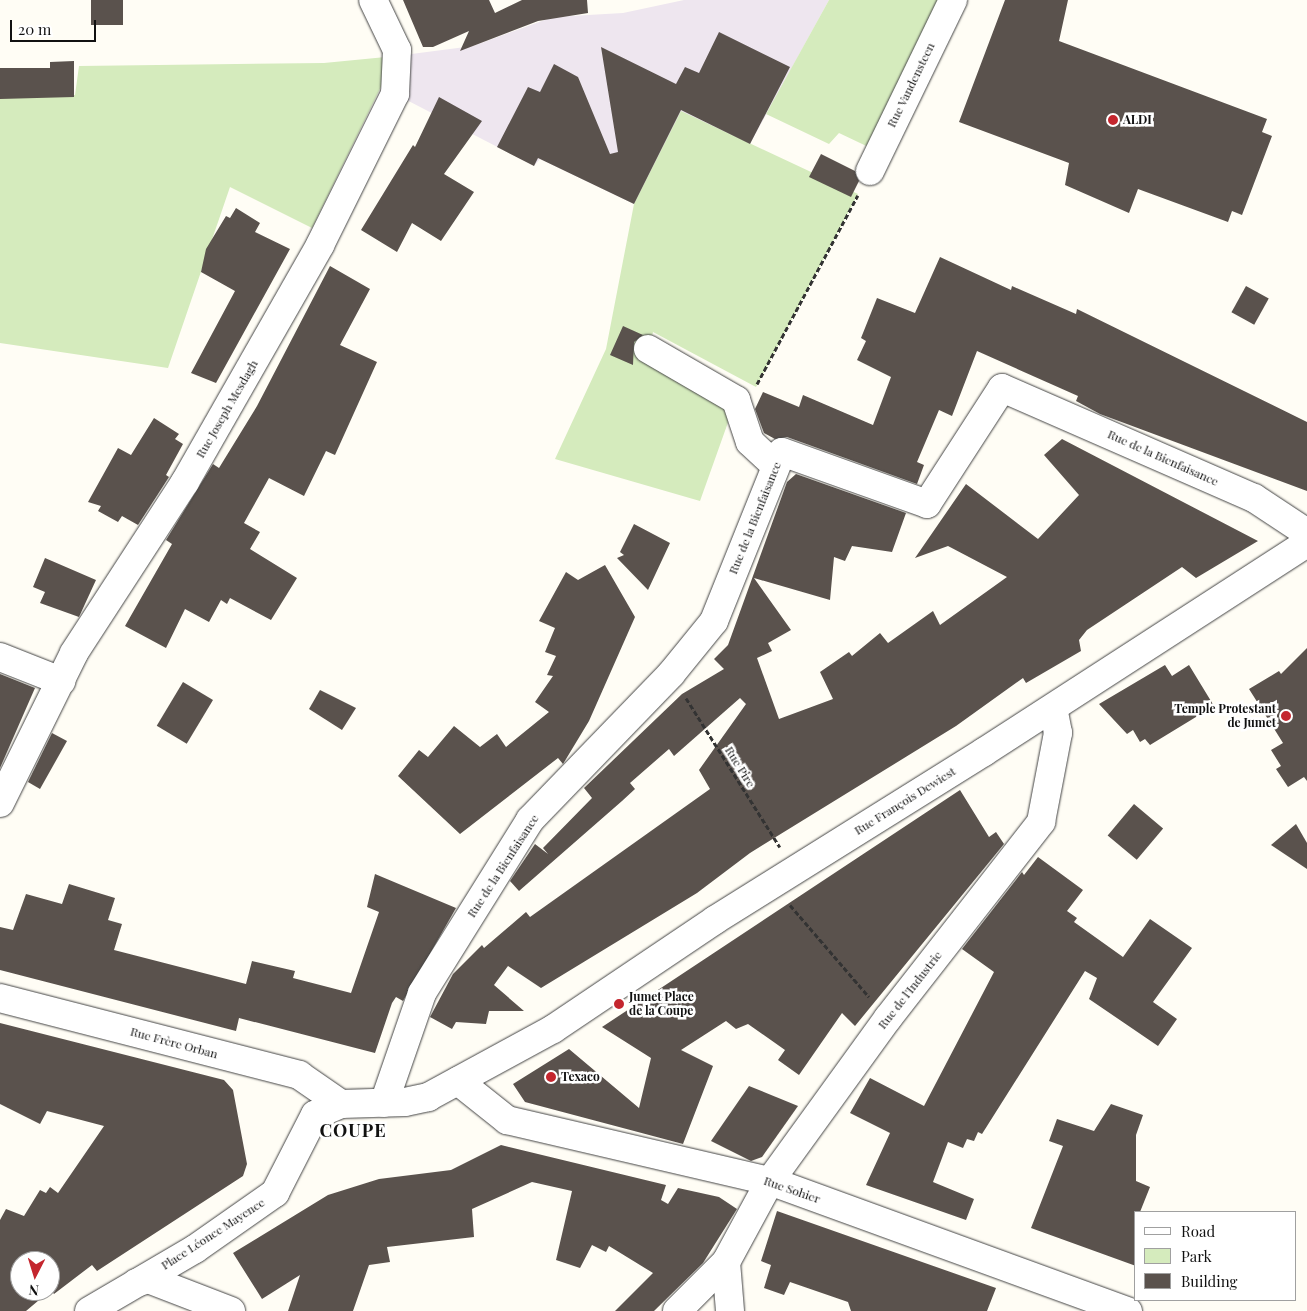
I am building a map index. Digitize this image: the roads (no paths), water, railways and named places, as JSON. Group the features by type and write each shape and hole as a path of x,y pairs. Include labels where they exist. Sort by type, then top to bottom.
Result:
{"street":[{"name":"Rue Joseph Mesdagh","path":"0,803 61,680 224,414 320,245 395,94 397,50 374,0"},
{"name":"Rue Vandensteen","path":"870,171 953,0"},
{"path":"648,349 736,400 750,442 776,466"},
{"name":"Rue de la Bienfaisance","path":"384,1103 422,993 530,820 671,674 714,621 782,452 927,504 1002,388 1254,498 1307,533"},
{"name":"Rue François Dewiest","path":"500,1056 553,1029 784,877 1053,708 1307,543"},
{"path":"0,657 61,680"},
{"name":"Rue de l'Industrie","path":"677,1311 726,1262 770,1181 888,1018 1041,822 1058,733 1053,708"},
{"name":"Rue Frère Orban","path":"0,998 299,1075 341,1104"},
{"name":"Place Léonce Mayence","path":"89,1311 195,1249 275,1193 315,1116 341,1104 384,1103 428,1097 500,1056"},
{"name":"Rue Sohier","path":"458,1081 508,1120 770,1181 1128,1311"},
{"path":"726,1262 730,1311"},
{"path":"136,1283 148,1278 231,1311"}],"place":[{"name":"ALDI","path":"1113,120"},
{"name":"Temple Protestant de Jumet","path":"1286,716"},
{"name":"Jumet Place de la Coupe","path":"619,1004"},
{"name":"Texaco","path":"551,1077"}],"district":[{"name":"COUPE","path":"353,1130"}]}
